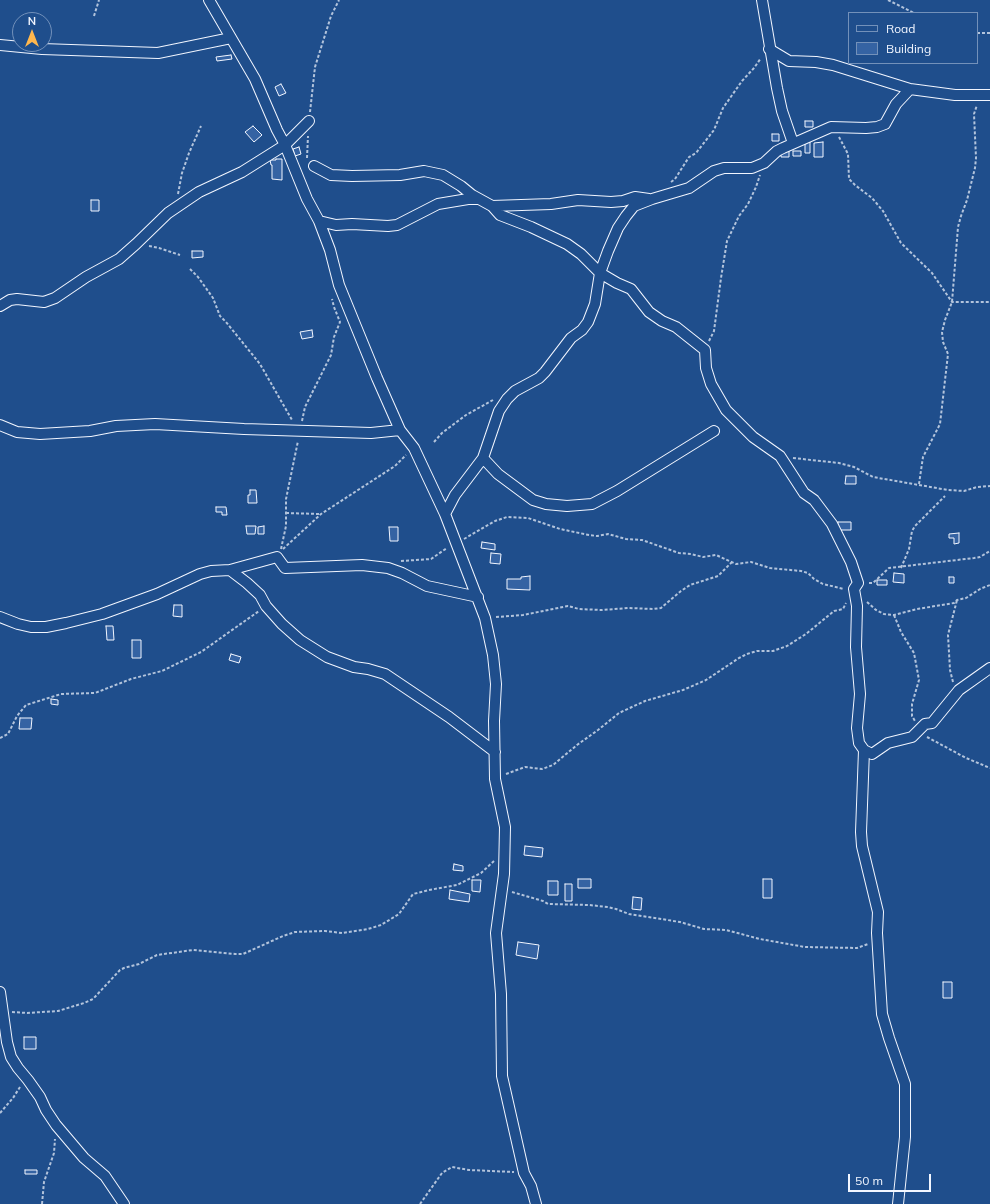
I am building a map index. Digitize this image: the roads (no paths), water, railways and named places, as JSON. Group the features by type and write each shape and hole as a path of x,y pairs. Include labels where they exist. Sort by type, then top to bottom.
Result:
{"street":[{"path":"209,0 255,79 319,221 330,250 339,285 377,378 400,430 414,448 445,514 485,618 493,655 496,684 494,720 495,778 505,827 504,874 496,933 501,994 502,1076 524,1173 531,1186 536,1204"},
{"path":"762,0 769,47 782,111 793,143"},
{"path":"0,44 42,49 158,54 231,38"},
{"path":"769,47 789,61 816,62 910,89 955,95 986,95"},
{"path":"445,514 454,495 483,458 499,411 507,399 515,391 539,378 571,338 582,330 588,322 595,304 600,273 616,234 626,216 634,206 689,188 714,171 724,168 752,168 764,163 777,151 831,127 866,128 877,127 885,124 896,104 910,89"},
{"path":"0,306 10,300 17,299 44,302 49,301 86,277 119,259 168,213 199,192 242,172 285,145 309,120"},
{"path":"311,164 331,175 400,175 424,171 444,175 478,199 492,206 500,215 531,227 567,244 581,254 600,273 616,283 631,289 649,312 662,321 676,326 705,350 706,368 711,384 726,410 753,437 780,456 804,493 814,500 832,524 848,556 857,606 856,647 860,694 857,728 859,743 864,750 872,754 888,743 912,737 925,724 932,723 959,690 990,668"},
{"path":"492,206 552,204 578,200 611,202 635,198 652,199"},
{"path":"319,221 336,224 388,226 397,224 438,204 468,199 478,199"},
{"path":"0,425 17,432 40,434 90,430 116,426 155,424 244,429 371,433 400,430"},
{"path":"483,458 498,474 533,500 546,504 568,506 592,504 617,491 714,431"},
{"path":"0,617 31,627 46,627 102,614 157,594 200,574 211,571 230,570 276,557 285,568 363,565 388,568 402,573 427,586 478,597"},
{"path":"230,570 260,595 266,606 282,624 300,640 327,657 354,667 385,674 449,717 495,752"},
{"path":"864,750 861,832 862,846 878,912 877,933 882,1014 888,1038 905,1084 905,1137 898,1204"},
{"path":"0,992 5,1030 11,1057 40,1097 46,1110 56,1125 84,1158 105,1176 124,1204"}]}
